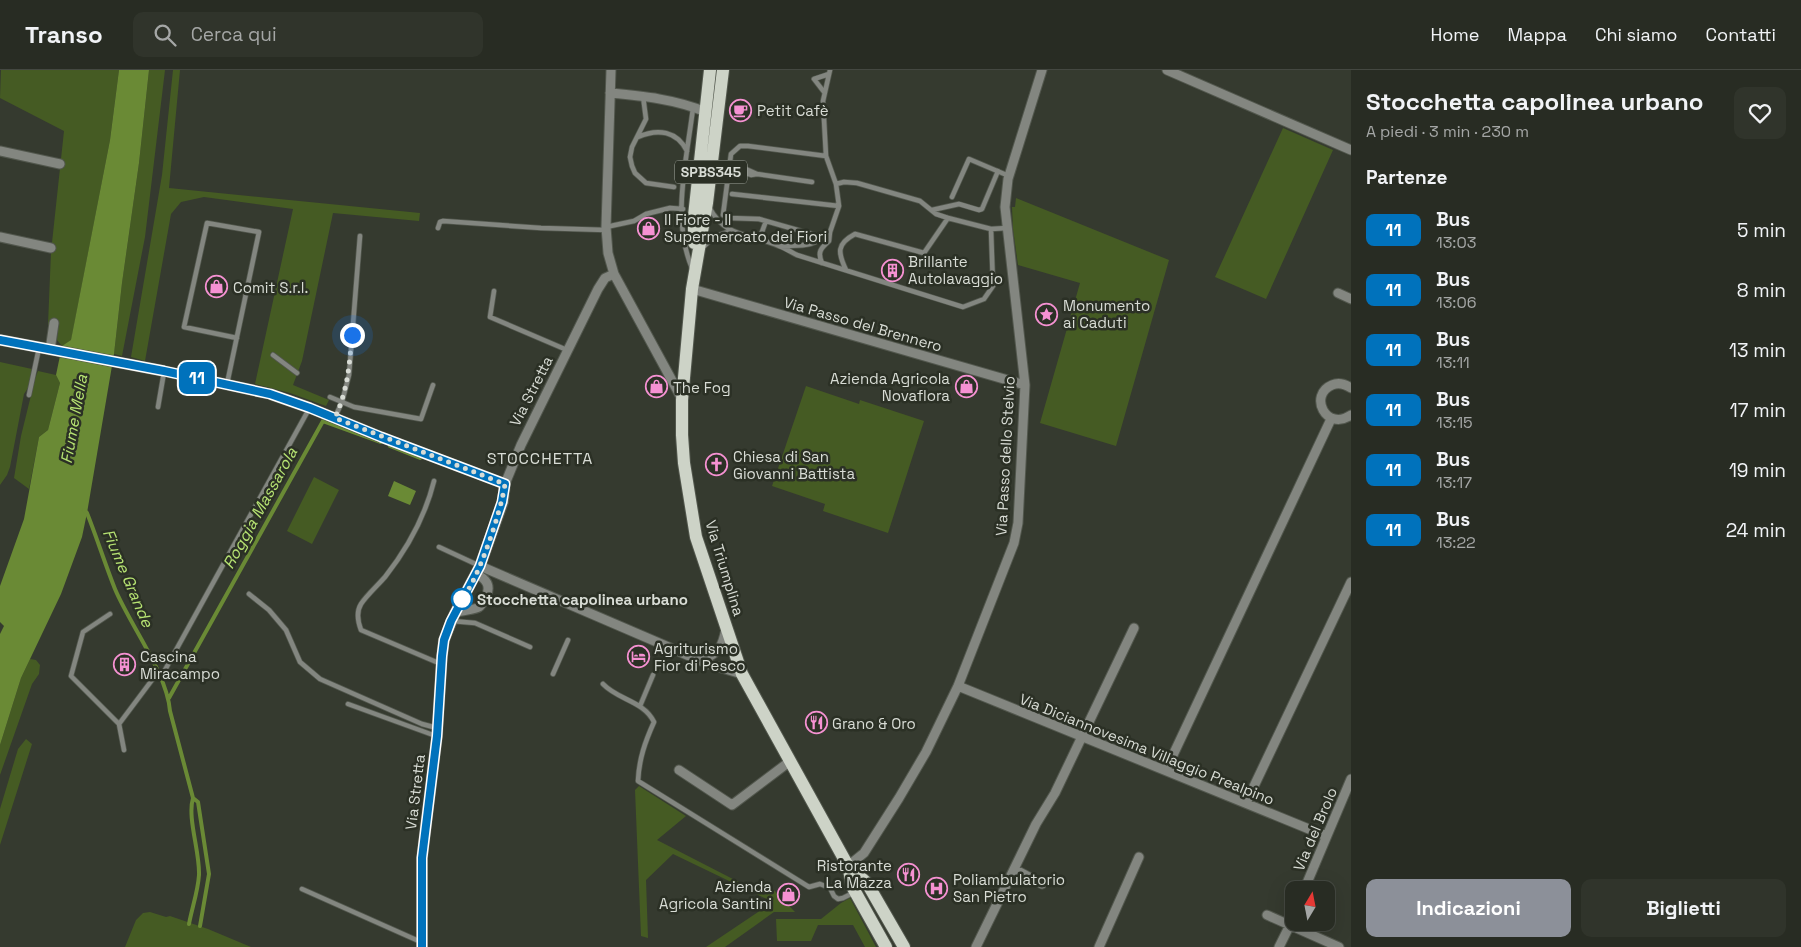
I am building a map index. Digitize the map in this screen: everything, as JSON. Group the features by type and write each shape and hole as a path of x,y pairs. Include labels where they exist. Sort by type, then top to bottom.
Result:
{"main road":[{"name":"SPBS345","path":"694,273 694,216 710,70"},
{"name":"SPBS345","path":"692,289 707,203 723,70"},
{"name":"Via Triumplina","path":"692,289 682,400 682,435 684,463 696,537 742,674 848,866 855,891 886,947"},
{"name":"Via Triumplina","path":"848,866 867,883 904,947"}],"street":[{"path":"611,70 606,229 608,253 614,274"},
{"name":"Via Passo dello Stelvio","path":"848,866 864,853 926,752 958,686 1014,543 1018,523 1025,385 1005,207 1010,176 1042,70"},
{"path":"1167,70 1351,150"},
{"path":"610,94 643,96 694,107 706,112"},
{"path":"0,150 60,164"},
{"path":"0,237 51,248"},
{"name":"Via Stretta","path":"422,945 422,858 437,732 444,640 453,617 478,570 502,502 505,484 521,445 598,290 605,278 614,274"},
{"name":"Via Triumplina","path":"614,274 682,400"},
{"name":"Via Passo del Brennero","path":"692,289 1025,385"},
{"path":"1338,293 1351,299"},
{"path":"54,323 55,350"},
{"path":"0,340 164,371 270,394 505,484"},
{"path":"1349,420 1331,419 1323,411 1320,400 1325,389 1335,384 1349,387 1351,376"},
{"path":"1166,770 1331,419"},
{"path":"478,570 664,649 742,674"},
{"path":"453,617 464,609 474,609 480,606 484,600 488,591 488,585 478,570"},
{"path":"1246,803 1351,582"},
{"path":"700,661 716,653 723,644 726,628"},
{"path":"976,947 1036,824 1054,793 1134,628"},
{"name":"Via Diciannovesima Villaggio Prealpino","path":"958,686 1326,836"},
{"path":"679,770 732,805 789,762"},
{"name":"Via del Brolo","path":"1308,881 1351,779"},
{"path":"1099,947 1139,857"},
{"path":"1014,870 1042,884"},
{"path":"1267,915 1285,919"},
{"path":"1279,947 1287,931"},
{"path":"1310,931 1339,947"}],"lane":[{"path":"824,92 814,79 829,72"},
{"path":"822,263 819,255 820,248 829,241 830,232 839,206 836,184 826,156 824,92 829,72"},
{"path":"643,96 646,119 632,147 630,157 635,173 646,183 674,187"},
{"path":"694,107 682,209 682,223 688,258 694,273"},
{"path":"638,138 648,133 666,132 675,136 684,144 688,152"},
{"path":"815,235 754,218 730,218 724,215 731,154 740,146 748,146 826,156"},
{"path":"952,197 968,159 1010,176"},
{"path":"730,164 751,175 757,174 812,182"},
{"path":"932,210 959,204 979,210 982,209 998,171"},
{"path":"836,184 844,182 857,183 920,201 936,214 948,218 991,229 1008,228"},
{"path":"732,194 839,206"},
{"path":"707,203 716,220 730,231 779,246 797,255 963,307 984,299 993,286 991,229"},
{"path":"438,228 440,222 443,221 541,228 606,229 634,221 646,214 670,208 682,209"},
{"path":"846,270 839,256 842,242 855,234 924,254 948,218"},
{"path":"759,240 766,221"},
{"path":"227,384 237,338 259,232 207,223 184,326 237,338"},
{"path":"699,251 714,237 730,231"},
{"path":"779,246 804,246 820,242 830,232"},
{"path":"335,418 342,402 349,375 360,236"},
{"path":"494,291 490,318 569,351"},
{"path":"29,395 39,348"},
{"path":"273,355 297,374"},
{"path":"158,407 164,371"},
{"path":"330,397 354,407 420,419 433,385"},
{"path":"118,724 152,680 165,670 310,408"},
{"path":"434,481 430,500 407,546 376,589 361,604 358,620 361,630 441,664"},
{"path":"439,547 478,570"},
{"path":"249,594 270,610 286,630 300,662 320,679 437,732"},
{"path":"110,614 83,632 71,676 118,724 124,750"},
{"path":"453,617 475,623 530,647"},
{"path":"553,674 568,640"},
{"path":"640,706 653,675"},
{"path":"603,684 610,692 640,706 650,714 654,722 644,743 638,766 638,781 809,887 820,884 830,888 838,899 855,891"},
{"path":"348,704 437,732"},
{"path":"302,889 422,945"}],"shaded area":[{"path":"1,70 119,70 110,140 71,341 62,346 57,340 58,327 48,325 51,252 64,131 0,98"},
{"path":"149,70 165,70 145,237 122,356 114,354"},
{"path":"173,70 180,70 169,188 420,213 419,221 333,213 302,361 293,385 329,400 326,406 290,393 255,384 293,209 204,197 181,202 171,214 145,361 131,357 162,175"},
{"path":"1283,128 1333,150 1266,299 1215,277"},
{"path":"1016,198 1169,260 1116,446 1040,423 1080,283 1018,265 1012,207 1015,207"},
{"path":"0,362 32,369 28,388 24,394 10,467 0,485"},
{"path":"38,371 56,375 60,383 48,430 39,437 29,489 14,478 21,436"},
{"path":"806,386 859,404 860,400 924,421 888,533 823,511 825,504 772,486"},
{"path":"314,477 339,490 312,544 287,531"},
{"path":"30,659 36,660 40,665 39,674 32,684 0,775 0,745 21,678"},
{"path":"26,739 32,744 0,845 0,809 18,749"},
{"path":"639,786 686,816 657,840 764,895 773,889 795,912 774,912 725,947 706,947 773,902 673,854 646,880 648,938 641,936 635,790"},
{"path":"850,898 876,947 865,947 853,925 818,925 811,941 777,941 776,919 821,919"},
{"path":"150,912 166,917 170,916 208,929 251,947 125,947 136,920 143,913"}],"water":[{"name":"Fiume Mella","path":"119,70 149,70 114,354 87,513 82,537 61,594 21,678 0,745 0,634 4,626 0,622 0,586 24,519 39,437 48,430 60,383 56,375 62,346 71,340 110,140"},
{"path":"394,481 416,491 410,505 388,496"}],"waterway":[{"name":"Roggia Massarola","path":"169,698 323,421 381,442"},
{"name":"Roggia Massarola","path":"390,446 420,458"},
{"name":"Fiume Grande","path":"84,510 87,513 115,589 162,681 193,798 192,815 199,875 189,924"},
{"path":"193,798 198,802 209,874 200,926"}],"bus line":[{"name":"11","path":"0,340 164,371 270,394 505,484 502,502 480,566 451,621 444,640 437,736 422,858 422,947"}],"place":[{"name":"Petit Cafè","path":"741,110"},
{"name":"Il Fiore - Il Supermercato dei Fiori","path":"648,228"},
{"name":"Brillante Autolavaggio","path":"892,270"},
{"name":"Comit S.r.l.","path":"217,287"},
{"name":"Monumento ai Caduti","path":"1047,314"},
{"name":"The Fog","path":"657,387"},
{"name":"Azienda Agricola Novaflora","path":"966,387"},
{"name":"Chiesa di San Giovanni Battista","path":"717,465"},
{"name":"Stocchetta capolinea urbano","path":"462,599"},
{"name":"Agriturismo Fior di Pesco","path":"638,657"},
{"name":"Cascina Miracampo","path":"124,665"},
{"name":"Grano & Oro","path":"816,723"},
{"name":"Ristorante La Mazza","path":"908,874"},
{"name":"Poliambulatorio San Pietro","path":"937,888"},
{"name":"Azienda Agricola Santini","path":"788,895"}],"district":[{"name":"STOCCHETTA","path":"540,458"}],"route":[{"path":"352,335 349,375 345,394 335,418 505,484 502,502 480,566 462,599"}]}
